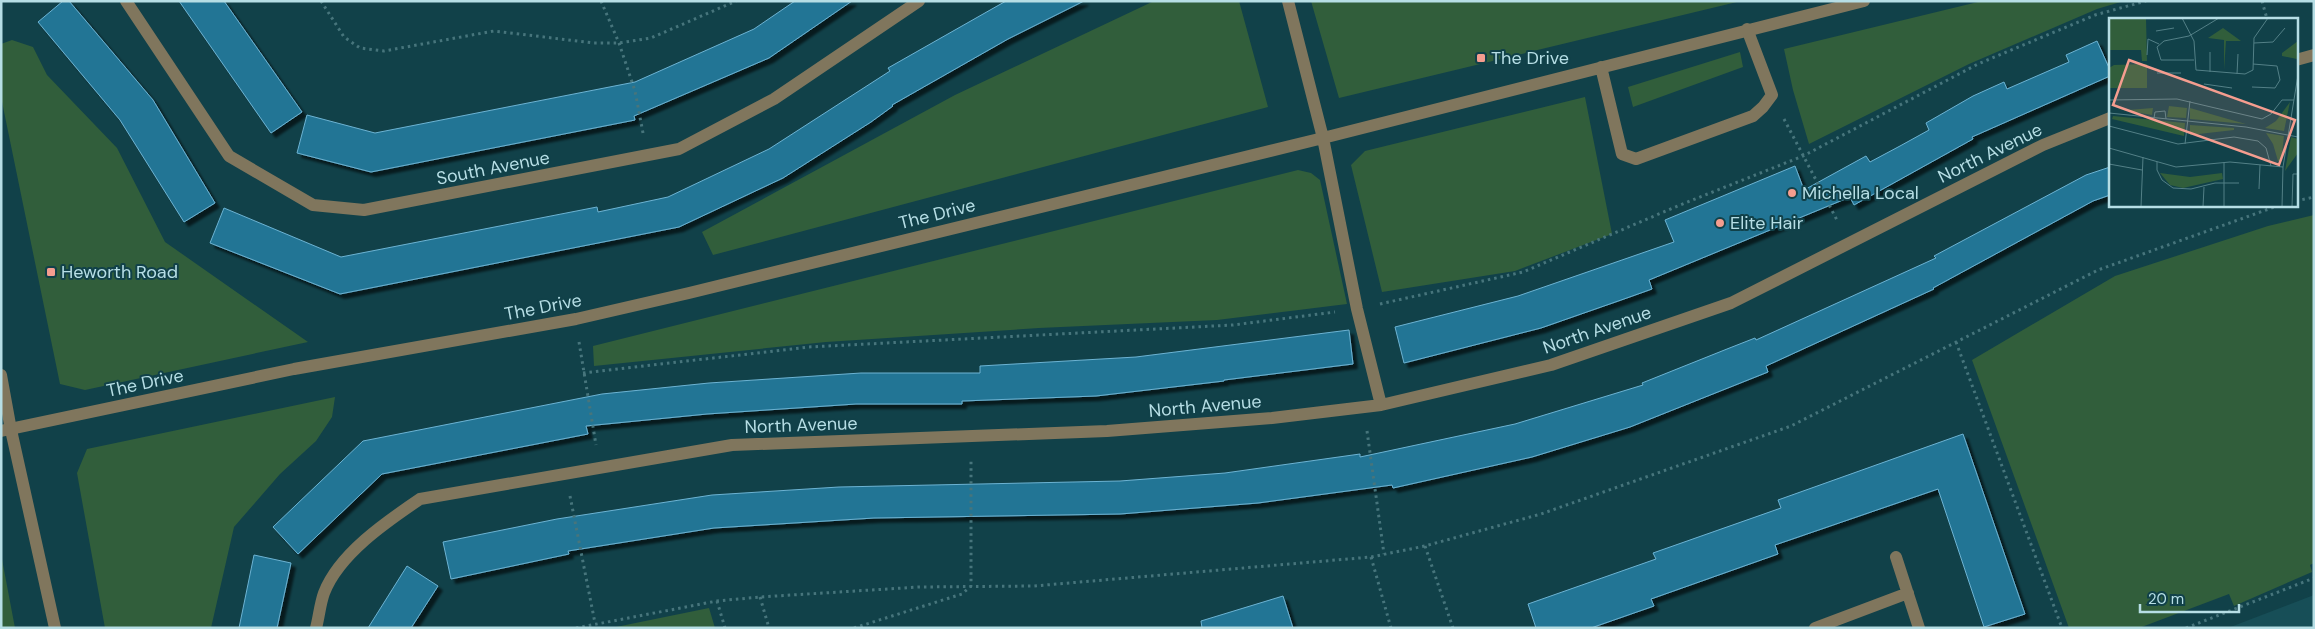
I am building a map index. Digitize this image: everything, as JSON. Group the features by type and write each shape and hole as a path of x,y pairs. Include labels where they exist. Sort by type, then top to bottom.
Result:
{"street":[{"name":"South Avenue","path":"126,1 229,156 314,205 364,210 679,149 774,99 919,1"},
{"path":"1288,1 1323,138 1380,405"},
{"name":"The Drive","path":"6,430 294,370 576,319 1323,138 1747,29 1864,1"},
{"path":"1601,67 1622,154 1636,159 1753,116 1772,94 1747,29"},
{"path":"2298,59 2314,55"},
{"name":"North Avenue","path":"316,628 324,593 338,570 364,541 389,520 420,499 732,445 1107,431 1272,418 1380,405 1551,365 1721,306 2043,145 2109,118"},
{"path":"1,375 6,430 55,628"},
{"path":"1896,557 1919,628"},
{"path":"1815,628 1908,593"}],"path":[{"path":"321,1 344,37 360,48 384,51 494,31 594,43 619,43 652,38 736,1"},
{"path":"601,1 619,43 635,91 648,156"},
{"path":"583,373 809,347 1234,325 1358,309 1523,272 1680,205 1803,156 1978,64 2095,15 2146,1"},
{"path":"2262,1 2267,18"},
{"path":"1772,94 1849,243"},
{"path":"2298,201 2314,197"},
{"path":"576,628 717,601 919,587 1034,586 1372,557 1425,546 1541,514 1791,426 2098,270 2267,206"},
{"path":"576,319 583,373 601,467"},
{"path":"1956,342 2062,628"},
{"path":"1364,407 1384,554"},
{"path":"854,628 962,594 971,586 971,436"},
{"path":"566,473 595,623"},
{"path":"1425,546 1453,628"},
{"path":"1372,557 1391,628"},
{"path":"2186,628 2314,578"},
{"path":"760,597 769,628"},
{"path":"717,601 725,628"}],"shaded area":[{"path":"2314,595 2314,628 2228,628"}],"green space":[{"path":"1154,1 1239,1 1268,107 713,255 702,232 955,95"},
{"path":"1311,1 1741,1 1339,98"},
{"path":"1982,1 2124,1 2097,9 1969,64 1809,144 1793,90 1784,49"},
{"path":"12,40 33,47 47,75 117,148 165,242 308,342 85,390 60,384 1,97 1,44"},
{"path":"1740,52 1743,67 1633,107 1628,87"},
{"path":"1585,97 1612,234 1515,271 1382,292 1351,165 1365,151"},
{"path":"1298,170 1311,173 1320,180 1347,304 1217,320 1039,328 826,342 594,366 593,346"},
{"path":"2314,215 2314,563 2310,565 2312,572 2234,606 2229,594 2139,628 2069,628 1972,360 2115,276 2268,226"},
{"path":"335,397 332,417 316,441 280,474 234,527 211,628 105,628 77,473 87,449"},
{"path":"1,554 15,628 1,628"},
{"path":"709,608 715,628 611,628"}],"building":[{"path":"63,1 69,1 153,100 215,203 184,222 120,120 38,22"},
{"path":"179,1 224,1 302,112 271,133"},
{"path":"795,1 852,1 769,58 634,116 635,120 371,172 297,153 307,115 375,133 635,82 754,29"},
{"path":"1006,1 1084,1 1008,39 892,105 871,122 783,178 679,227 340,294 210,243 224,208 341,257 597,207 598,212 668,197 769,149 890,71 888,68"},
{"path":"2097,41 2109,68 2109,76 1972,137 1973,139 1854,205 1850,197 1649,280 1652,289 1541,328 1404,363 1395,327 1518,296 1674,242 1665,220 1795,166 1804,190 1866,156 1870,162 1929,130 1926,123 1973,96 2004,82 2007,89 2069,62 2066,55"},
{"path":"2109,167 2109,195 2093,201 1934,289 1766,366 1768,372 1630,427 1532,457 1393,488 1392,485 1258,503 1120,514 874,518 714,528 568,551 569,554 451,579 443,542 557,519 712,495 839,487 1120,481 1225,473 1360,454 1360,457 1515,424 1643,385 1642,383 1727,349 1755,338 1756,340 1936,258 1934,256 2086,175"},
{"path":"1349,330 1353,364 1224,381 1096,396 962,401 962,404 856,404 707,414 586,426 588,434 382,474 298,554 273,527 363,441 602,394 709,383 861,373 980,373 980,366 1136,357"},
{"path":"1963,434 2025,614 1984,627 1938,489 1775,545 1778,554 1651,599 1654,606 1591,628 1536,628 1528,604 1656,559 1653,553 1781,508 1778,500"},
{"path":"254,555 291,563 277,628 239,628"},
{"path":"407,566 438,586 411,628 368,628"},
{"path":"1283,596 1293,628 1202,628 1201,621"}],"place":[{"name":"The Drive","path":"1481,58"},
{"name":"Michella Local","path":"1792,193"},
{"name":"Elite Hair","path":"1720,223"},
{"name":"Heworth Road","path":"51,272"}]}
